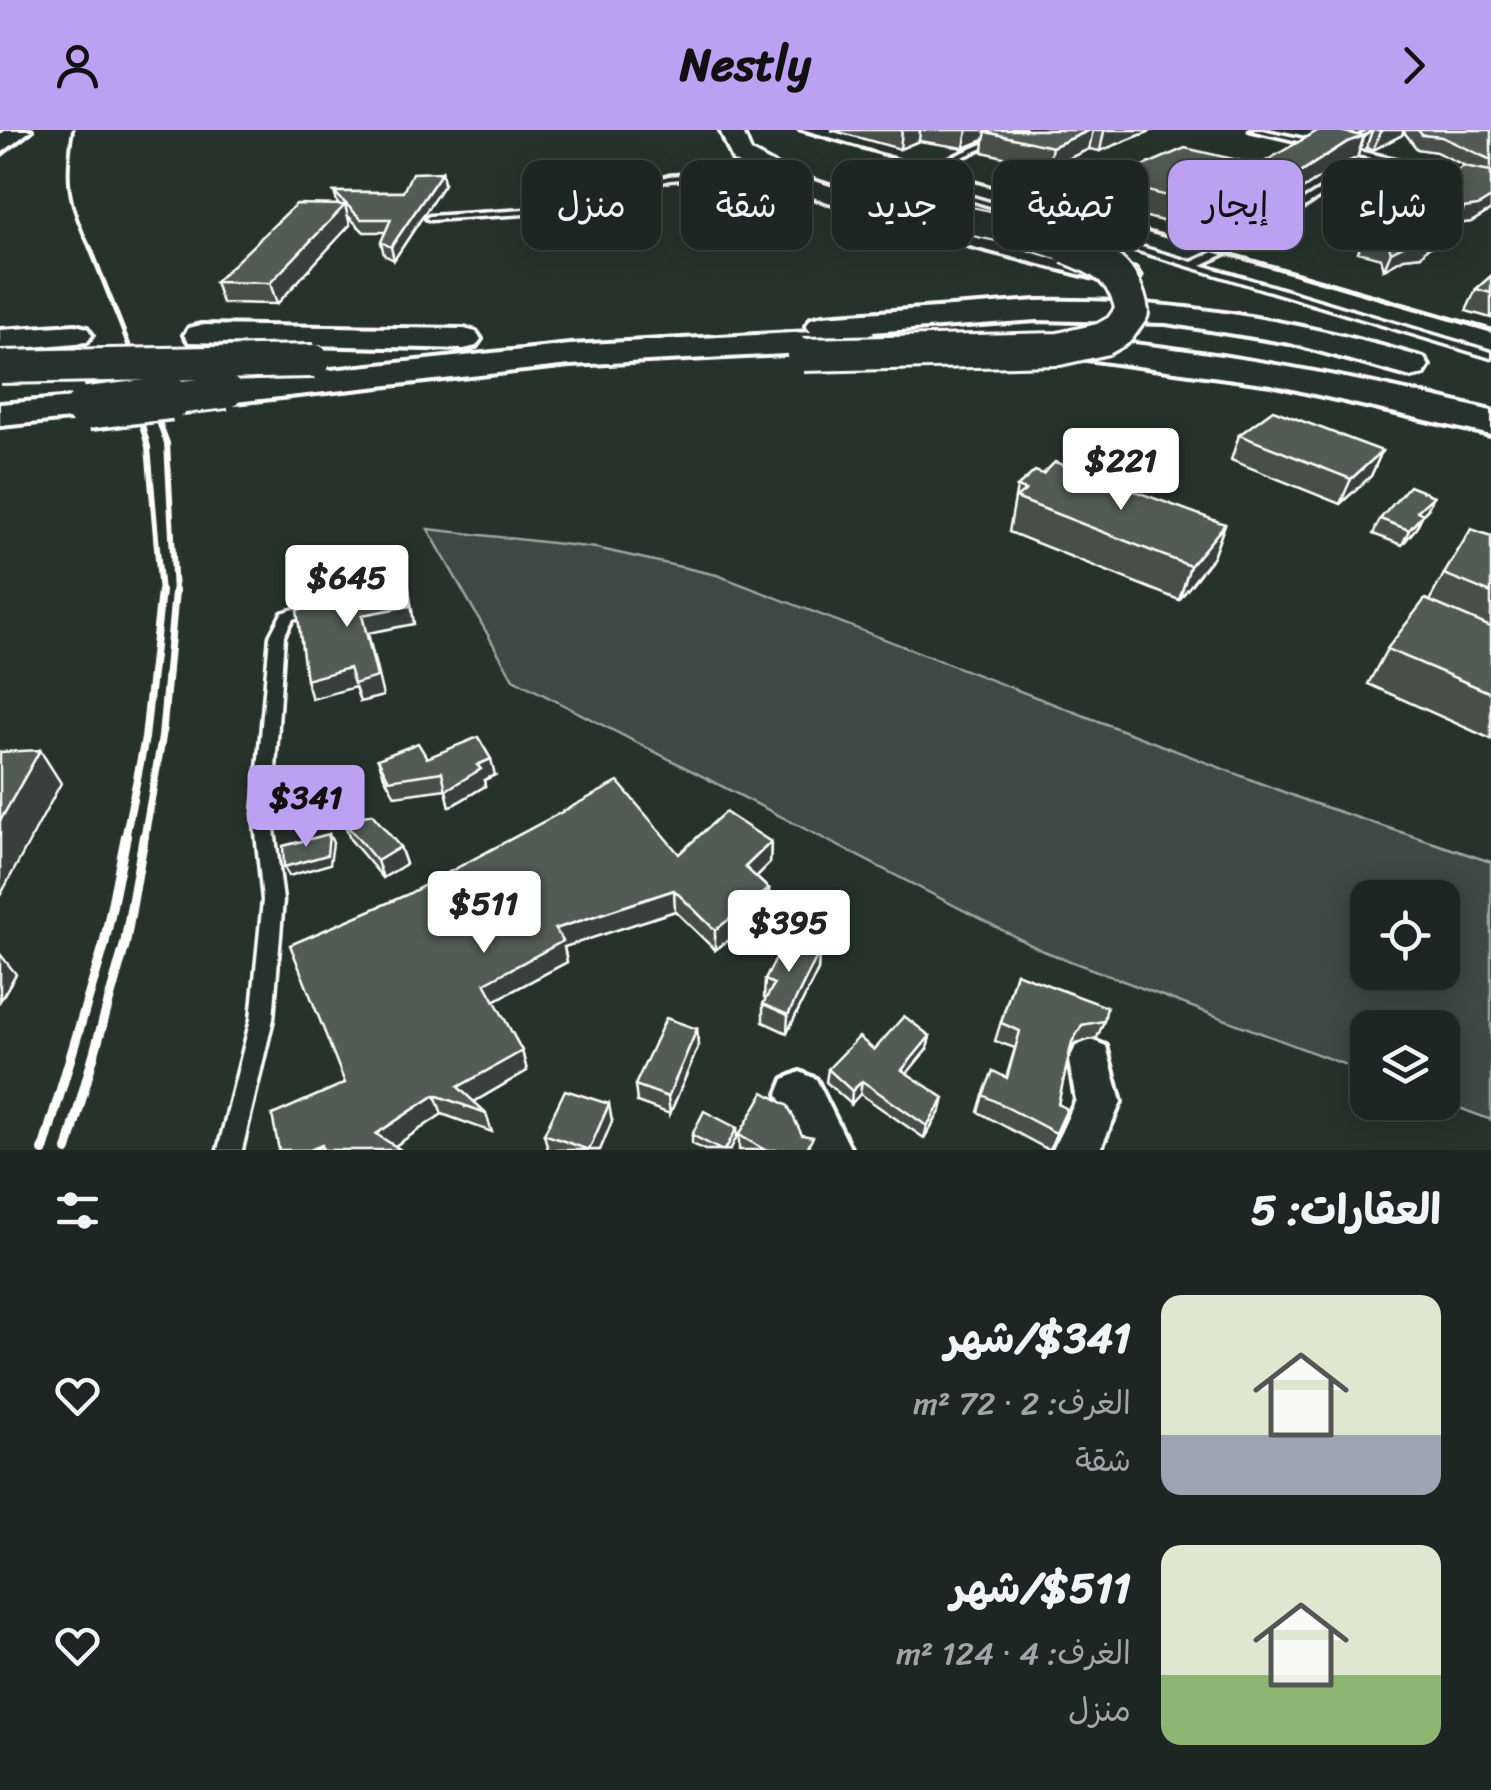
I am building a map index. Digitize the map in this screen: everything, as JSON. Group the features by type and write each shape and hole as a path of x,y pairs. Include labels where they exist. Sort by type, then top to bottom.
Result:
{"highway":[{"path":"0,147 20,130"},
{"path":"570,355 698,359 1059,349 1103,339 1119,330 1132,312 1130,288 1120,274 1092,256 812,185"},
{"path":"812,187 944,231 1227,304 1491,395"},
{"path":"812,189 960,247 990,265 998,278 996,290 961,307 834,326"},
{"path":"0,366 314,361 1037,310 1164,312 1252,324 1411,366"},
{"path":"0,326 67,335"},
{"path":"0,340 67,335 536,340 676,336"},
{"path":"0,417 570,355 905,339 1056,345 1264,372 1491,423"}],"main road":[{"path":"731,130 741,156 749,160"}],"street":[{"path":"1076,1150 1099,1102 1091,1061"},
{"path":"800,1094 828,1150"}],"lane":[{"path":"1021,130 904,179 1491,354"},
{"path":"1253,130 1491,182"},
{"path":"1348,151 1361,144"},
{"path":"1191,266 1243,242 1377,157"},
{"path":"430,218 557,210 668,178 681,178"},
{"path":"230,1150 262,1020 272,900 263,814 277,636 286,616 326,606"}],"shaded area":[{"path":"428,529 596,548 717,575 1307,801 1491,862 1491,1120 1460,1108 1460,1010 1350,1010 1350,1067 1041,950 513,679"}],"building":[{"path":"1090,130 1052,147 986,132"},
{"path":"1319,130 1364,136 1347,142 1303,170 1303,160 1268,160"},
{"path":"1366,130 1357,135 1344,132"},
{"path":"1418,130 1491,130 1491,160 1442,137 1422,135"},
{"path":"1185,148 1237,160 1168,160 1168,196 1148,191 1148,164"},
{"path":"1462,167 1491,171 1491,198 1462,212"},
{"path":"442,172 391,247 381,242 391,219 361,219 334,192 403,192 412,173"},
{"path":"296,204 345,205 270,283 215,282"},
{"path":"1491,276 1491,293 1476,289"},
{"path":"1273,410 1382,451 1351,479 1239,435"},
{"path":"1055,462 1225,524 1190,566 1016,498 1026,490 1017,487 1035,471 1043,474"},
{"path":"1409,486 1434,496 1417,511 1423,514 1409,530 1380,519"},
{"path":"1471,529 1491,536 1491,593 1444,574"},
{"path":"404,571 410,606 362,615 377,677 354,684 349,668 306,680 297,610 380,591 378,576"},
{"path":"1425,599 1491,627 1491,693 1387,649"},
{"path":"478,737 491,759 477,765 481,769 446,790 442,772 389,780 378,759 418,743 427,758"},
{"path":"40,750 0,821 0,752"},
{"path":"618,782 679,854 725,812 771,842 745,867 769,889 715,930 674,890 555,929 563,941 485,983 522,1051 458,1087 486,1113 435,1095 376,1134 401,1150 323,1150 322,1145 310,1150 279,1150 272,1115 345,1083 290,945 406,895"},
{"path":"372,814 400,847 377,861 343,821"},
{"path":"329,834 327,855 284,867 283,846"},
{"path":"786,938 819,952 788,1015 763,1004 774,984 765,980"},
{"path":"1016,973 1107,1007 1104,1021 1082,1025 1072,1042 1058,1104 1067,1109 1056,1133 983,1095 993,1071 1007,1078 1020,1031 1001,1023"},
{"path":"904,1016 930,1036 902,1070 944,1098 927,1126 862,1081 852,1091 828,1069 859,1037 874,1050"},
{"path":"666,1018 697,1029 668,1097 635,1085"},
{"path":"565,1090 609,1104 589,1150 544,1134"},
{"path":"764,1092 788,1106 802,1135 813,1137 806,1150 765,1150 739,1135"},
{"path":"704,1111 737,1128 725,1150 692,1135"}],"railway":[{"path":"73,130 70,192 91,250"},
{"path":"798,130 1168,237"},
{"path":"90,247 151,401"},
{"path":"1215,250 1491,330"},
{"path":"124,358 136,401"},
{"path":"135,398 148,447 161,592"},
{"path":"150,398 167,443 175,592"},
{"path":"125,839 145,738 161,592"},
{"path":"144,839 162,737 175,592"},
{"path":"43,1150 104,945 126,836"},
{"path":"67,1150 125,944 144,836"}]}
